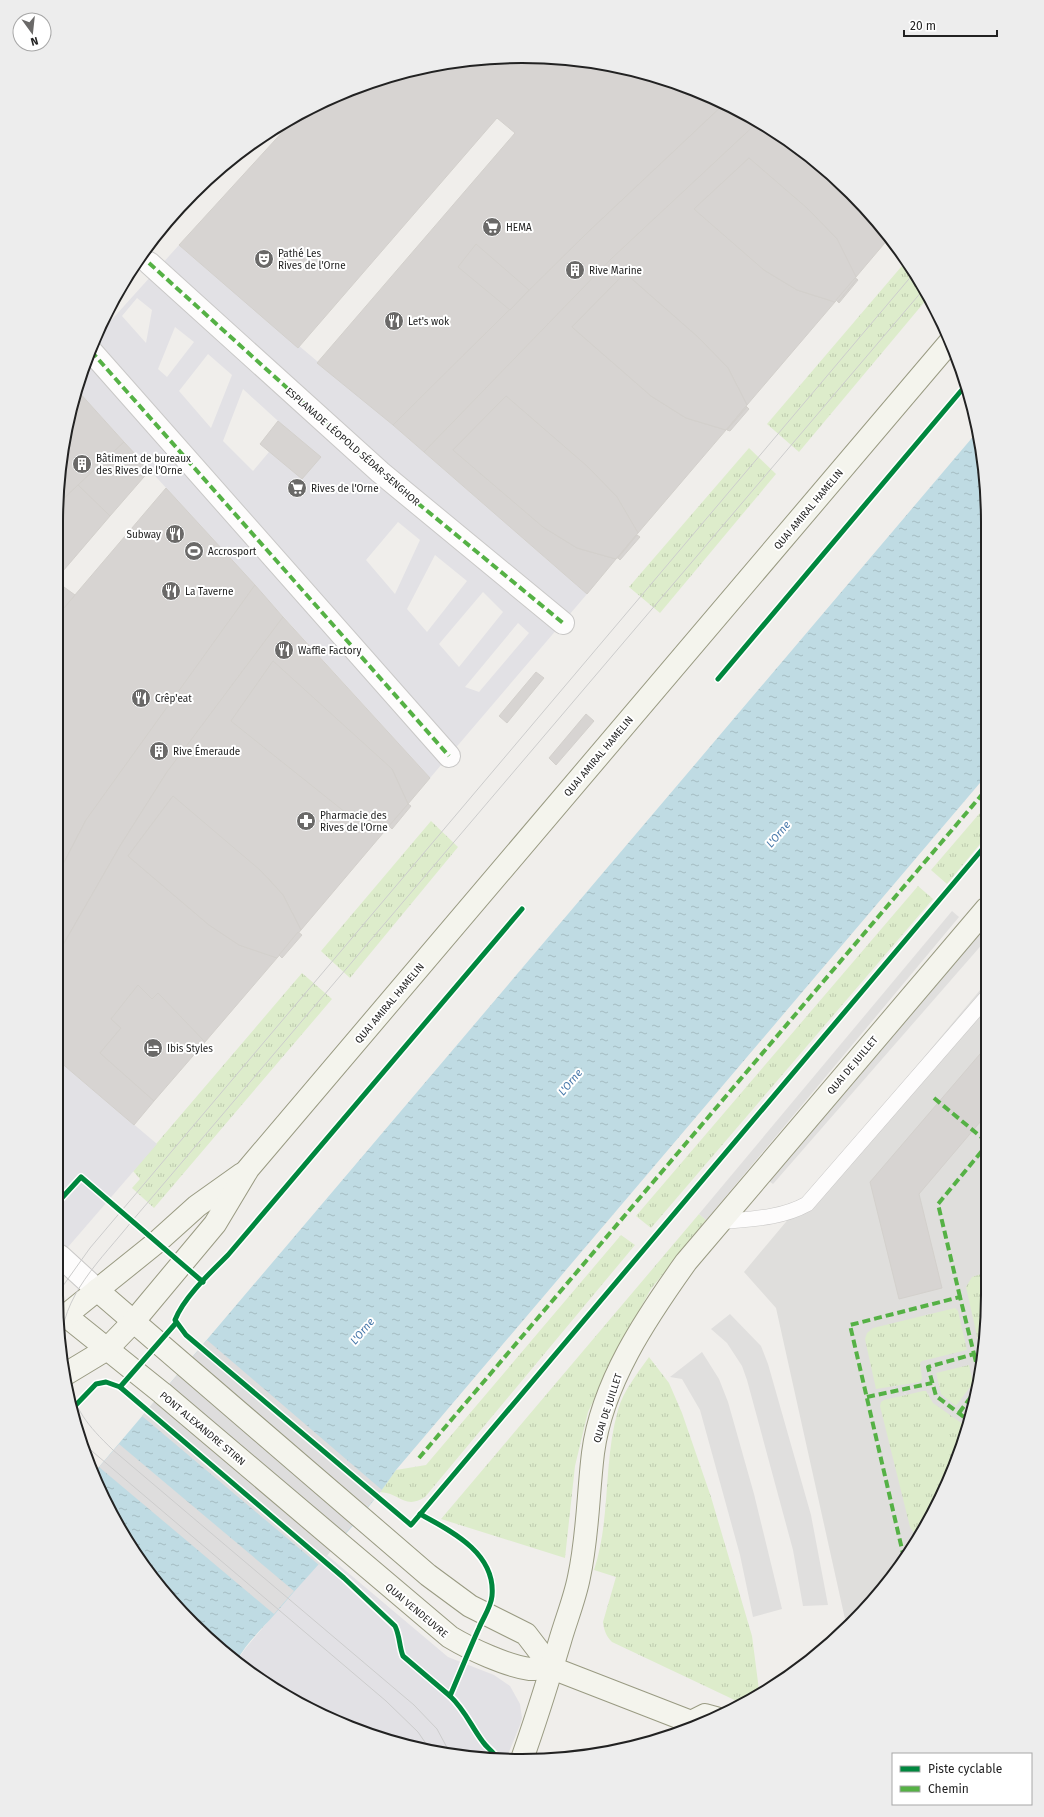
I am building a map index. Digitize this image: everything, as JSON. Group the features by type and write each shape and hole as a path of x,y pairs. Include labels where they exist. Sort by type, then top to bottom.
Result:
{"main road":[{"name":"QUAI AMIRAL HAMELIN","path":"70,1372 107,1349 134,1321 215,1224 248,1169 946,346"},
{"name":"QUAI DE JUILLET","path":"524,1754 537,1719 579,1577 588,1513 593,1453 597,1432 607,1400 618,1373 657,1302 718,1222 981,915"},
{"name":"QUAI AMIRAL HAMELIN","path":"64,1314 97,1290 157,1242 197,1206 248,1169"},
{"path":"97,1290 360,1517 457,1597 526,1634 552,1668"},
{"name":"PONT ALEXANDRE STIRN","path":"64,1316 162,1393 338,1543"},
{"name":"QUAI VENDEUVRE","path":"338,1543 450,1637 470,1648 502,1661 530,1669 552,1668 688,1723"}],"street":[{"name":"ESPLANADE LÉOPOLD SÉDAR-SENGHOR","path":"149,263 380,472 563,623"},
{"path":"94,355 449,756"},
{"path":"63,1259 97,1290"}],"lane":[{"path":"718,1222 782,1214 794,1211 807,1204 981,1004"}],"shaded area":[{"path":"179,245 393,425 587,594 430,778 81,395 87,374 108,324","holes":["137,298 152,310 146,343 122,316","175,327 194,342 167,377 158,369","208,354 232,375 211,428 179,391","243,389 278,421 260,444 269,452 253,471 223,441","398,522 420,540 395,594 366,560","435,555 467,581 427,632 407,609","483,592 503,612 459,667 439,644","518,623 529,633 479,692 465,687"]},
{"path":"952,911 959,917 706,1220 699,1214"},
{"path":"978,934 981,937 981,946 773,1184 765,1178"},
{"path":"981,989 981,1295 977,1355 972,1385 957,1443 934,1498 904,1550 867,1598 846,1621 776,1308 744,1272"},
{"path":"63,1064 157,1144 68,1247 63,1245"},
{"path":"730,1314 761,1346 768,1364 811,1515 828,1605 803,1606 793,1550 747,1380 742,1366 727,1343 711,1329"},
{"path":"702,1352 719,1379 728,1402 754,1494 782,1609 753,1617 740,1555 700,1410 682,1379 670,1377"},
{"path":"327,1555 448,1657 494,1675 510,1686 520,1704 522,1718 508,1754 462,1750 432,1745 374,1730 319,1707 292,1693 267,1677 240,1657 301,1582"}],"green space":[{"path":"903,265 925,301 799,452 767,424"},
{"path":"749,448 776,474 660,613 629,587"},
{"path":"981,812 981,843 947,884 931,870"},
{"path":"431,821 458,847 350,978 321,951"},
{"path":"918,886 933,899 651,1228 636,1216"},
{"path":"302,973 332,999 154,1208 132,1188 140,1179 133,1171"},
{"path":"699,1214 706,1220 651,1289 618,1348 588,1412 575,1466 565,1558 441,1519"},
{"path":"621,1235 635,1245 425,1497 418,1501 412,1502 380,1492 396,1470 426,1465"},
{"path":"981,1274 978,1342 966,1287 972,1277"},
{"path":"955,1308 958,1311 967,1350 922,1361 920,1363 922,1378 920,1382 876,1389 865,1339 867,1333 873,1328"},
{"path":"649,1357 669,1383 682,1413 711,1497 752,1636 759,1689 737,1701 612,1642 604,1628 603,1622 616,1577 594,1570 603,1531 613,1430 620,1403 631,1382"},
{"path":"969,1365 972,1384 956,1406 941,1394 936,1373"},
{"path":"926,1391 933,1403 962,1424 957,1443 946,1471 934,1498 914,1533 910,1527 880,1406 881,1402 884,1400"}],"water":[{"name":"L'Orne","path":"973,437 980,492 981,522 981,782 396,1470 353,1526 290,1596 239,1656 197,1620 158,1574 140,1550 124,1524 110,1498 97,1469"}],"pier":[{"path":"207,1340 382,1490 319,1565 142,1416"},
{"path":"119,1444 294,1591 274,1614 99,1467"}],"building":[{"path":"522,63 552,64 612,72 641,79 670,87 720,108 586,234 393,425 317,363 515,133 497,118 298,348 179,245 285,129 319,110 346,98 374,87 403,79 462,67"},
{"name":"Rive Marine","path":"720,108 754,125 610,260 424,452 393,425 586,234"},
{"path":"754,125 777,140 825,177 847,197 885,242 856,277 837,239 808,209 749,158 694,209 764,270 797,290 835,302 747,405 728,368 699,338 625,273 572,327 651,396 686,418 726,430 638,533 617,497 588,467 506,396 453,450 543,527 577,548 616,559 587,594 424,452 610,260"},
{"path":"749,158 808,209 837,239 856,277 835,302 797,290 764,270 694,209"},
{"path":"476,244 529,290 510,310 458,267"},
{"path":"625,273 699,338 728,368 747,405 726,430 686,418 651,396 572,327"},
{"path":"855,278 857,279 838,302 836,300"},
{"path":"857,279 858,280 839,303 838,302"},
{"name":"Bâtiment de bureaux des Rives de l'Orne","path":"81,395 124,442 64,499 67,462 72,432"},
{"path":"506,396 588,467 617,497 638,533 616,559 577,548 543,527 453,450"},
{"path":"746,406 747,407 727,430 727,429"},
{"path":"747,407 749,409 730,431 727,430"},
{"path":"278,421 321,457 302,479 260,444"},
{"path":"124,442 150,470 110,516 78,485"},
{"path":"78,485 110,516 63,571 63,522 64,499"},
{"path":"166,488 255,585 86,820 63,864 63,609"},
{"path":"636,535 637,535 617,558"},
{"path":"637,535 640,537 620,560 618,558"},
{"name":"Rive Émeraude","path":"255,585 283,617 167,772 120,846 63,945 63,864 86,820"},
{"path":"63,586 75,595 63,609"},
{"path":"283,617 430,778 408,804 392,769 273,661 231,721 350,816 389,826 301,930 283,895 269,879 173,796 128,856 209,925 239,945 277,958 205,1042 158,993 152,999 138,985 111,1019 121,1028 100,1053 154,1101 134,1125 63,1064 63,945 120,846 167,772"},
{"path":"273,661 392,769 408,804 389,826 350,816 231,721"},
{"path":"536,672 544,678 507,723 499,716"},
{"path":"586,714 594,721 556,765 549,758"},
{"path":"173,796 260,870 283,895 301,930 277,958 239,945 209,925 128,856"},
{"path":"408,804 411,806 392,829 389,826"},
{"path":"298,932 302,935 282,958 279,955"},
{"name":"Ibis Styles","path":"138,985 152,999 158,993 205,1042 154,1101 100,1053 121,1028 111,1019"},
{"path":"981,1053 981,1121 919,1194 942,1288 899,1299 870,1182"}],"tram line":[{"path":"63,1286 90,1248 910,277"},
{"path":"64,1325 67,1312 75,1295 96,1264 920,293"},
{"path":"77,1406 89,1425 113,1450 414,1705 437,1729 447,1747"},
{"path":"89,1448 386,1701 418,1732 426,1744"}],"marked path":[{"path":"149,263 380,472 563,623"},
{"path":"94,355 449,756"},
{"path":"419,1458 981,796"},
{"path":"934,1098 981,1137"},
{"path":"960,1297 938,1204 981,1152"},
{"path":"903,1552 850,1325 960,1297 974,1354 928,1367 936,1396 964,1417"},
{"path":"974,1354 976,1362"},
{"path":"867,1397 932,1383"},
{"path":"959,1413 968,1400"}],"cycle path":[{"path":"718,679 962,390"},
{"path":"522,909 228,1255 191,1294 179,1311 175,1320 186,1335 411,1525 981,851"},
{"path":"63,1197 81,1177 203,1282"},
{"path":"120,1387 176,1323"},
{"path":"77,1404 96,1384 106,1382 120,1387 344,1578 395,1626 403,1656 450,1696"},
{"path":"420,1514 445,1528 469,1545 487,1567 491,1581 492,1596 490,1604 450,1696 464,1712 485,1744 494,1753"}],"place":[{"name":"HEMA","path":"492,227"},
{"name":"Pathé Les Rives de l'Orne","path":"264,259"},
{"name":"Rive Marine","path":"575,270"},
{"name":"Let's wok","path":"394,321"},
{"name":"Bâtiment de bureaux des Rives de l'Orne","path":"82,464"},
{"name":"Rives de l'Orne","path":"297,488"},
{"name":"Subway","path":"175,534"},
{"name":"Accrosport","path":"194,551"},
{"name":"La Taverne","path":"171,591"},
{"name":"Waffle Factory","path":"284,650"},
{"name":"Crêp'eat","path":"141,698"},
{"name":"Rive Émeraude","path":"159,751"},
{"name":"Pharmacie des Rives de l'Orne","path":"306,821"},
{"name":"Ibis Styles","path":"153,1048"}]}
